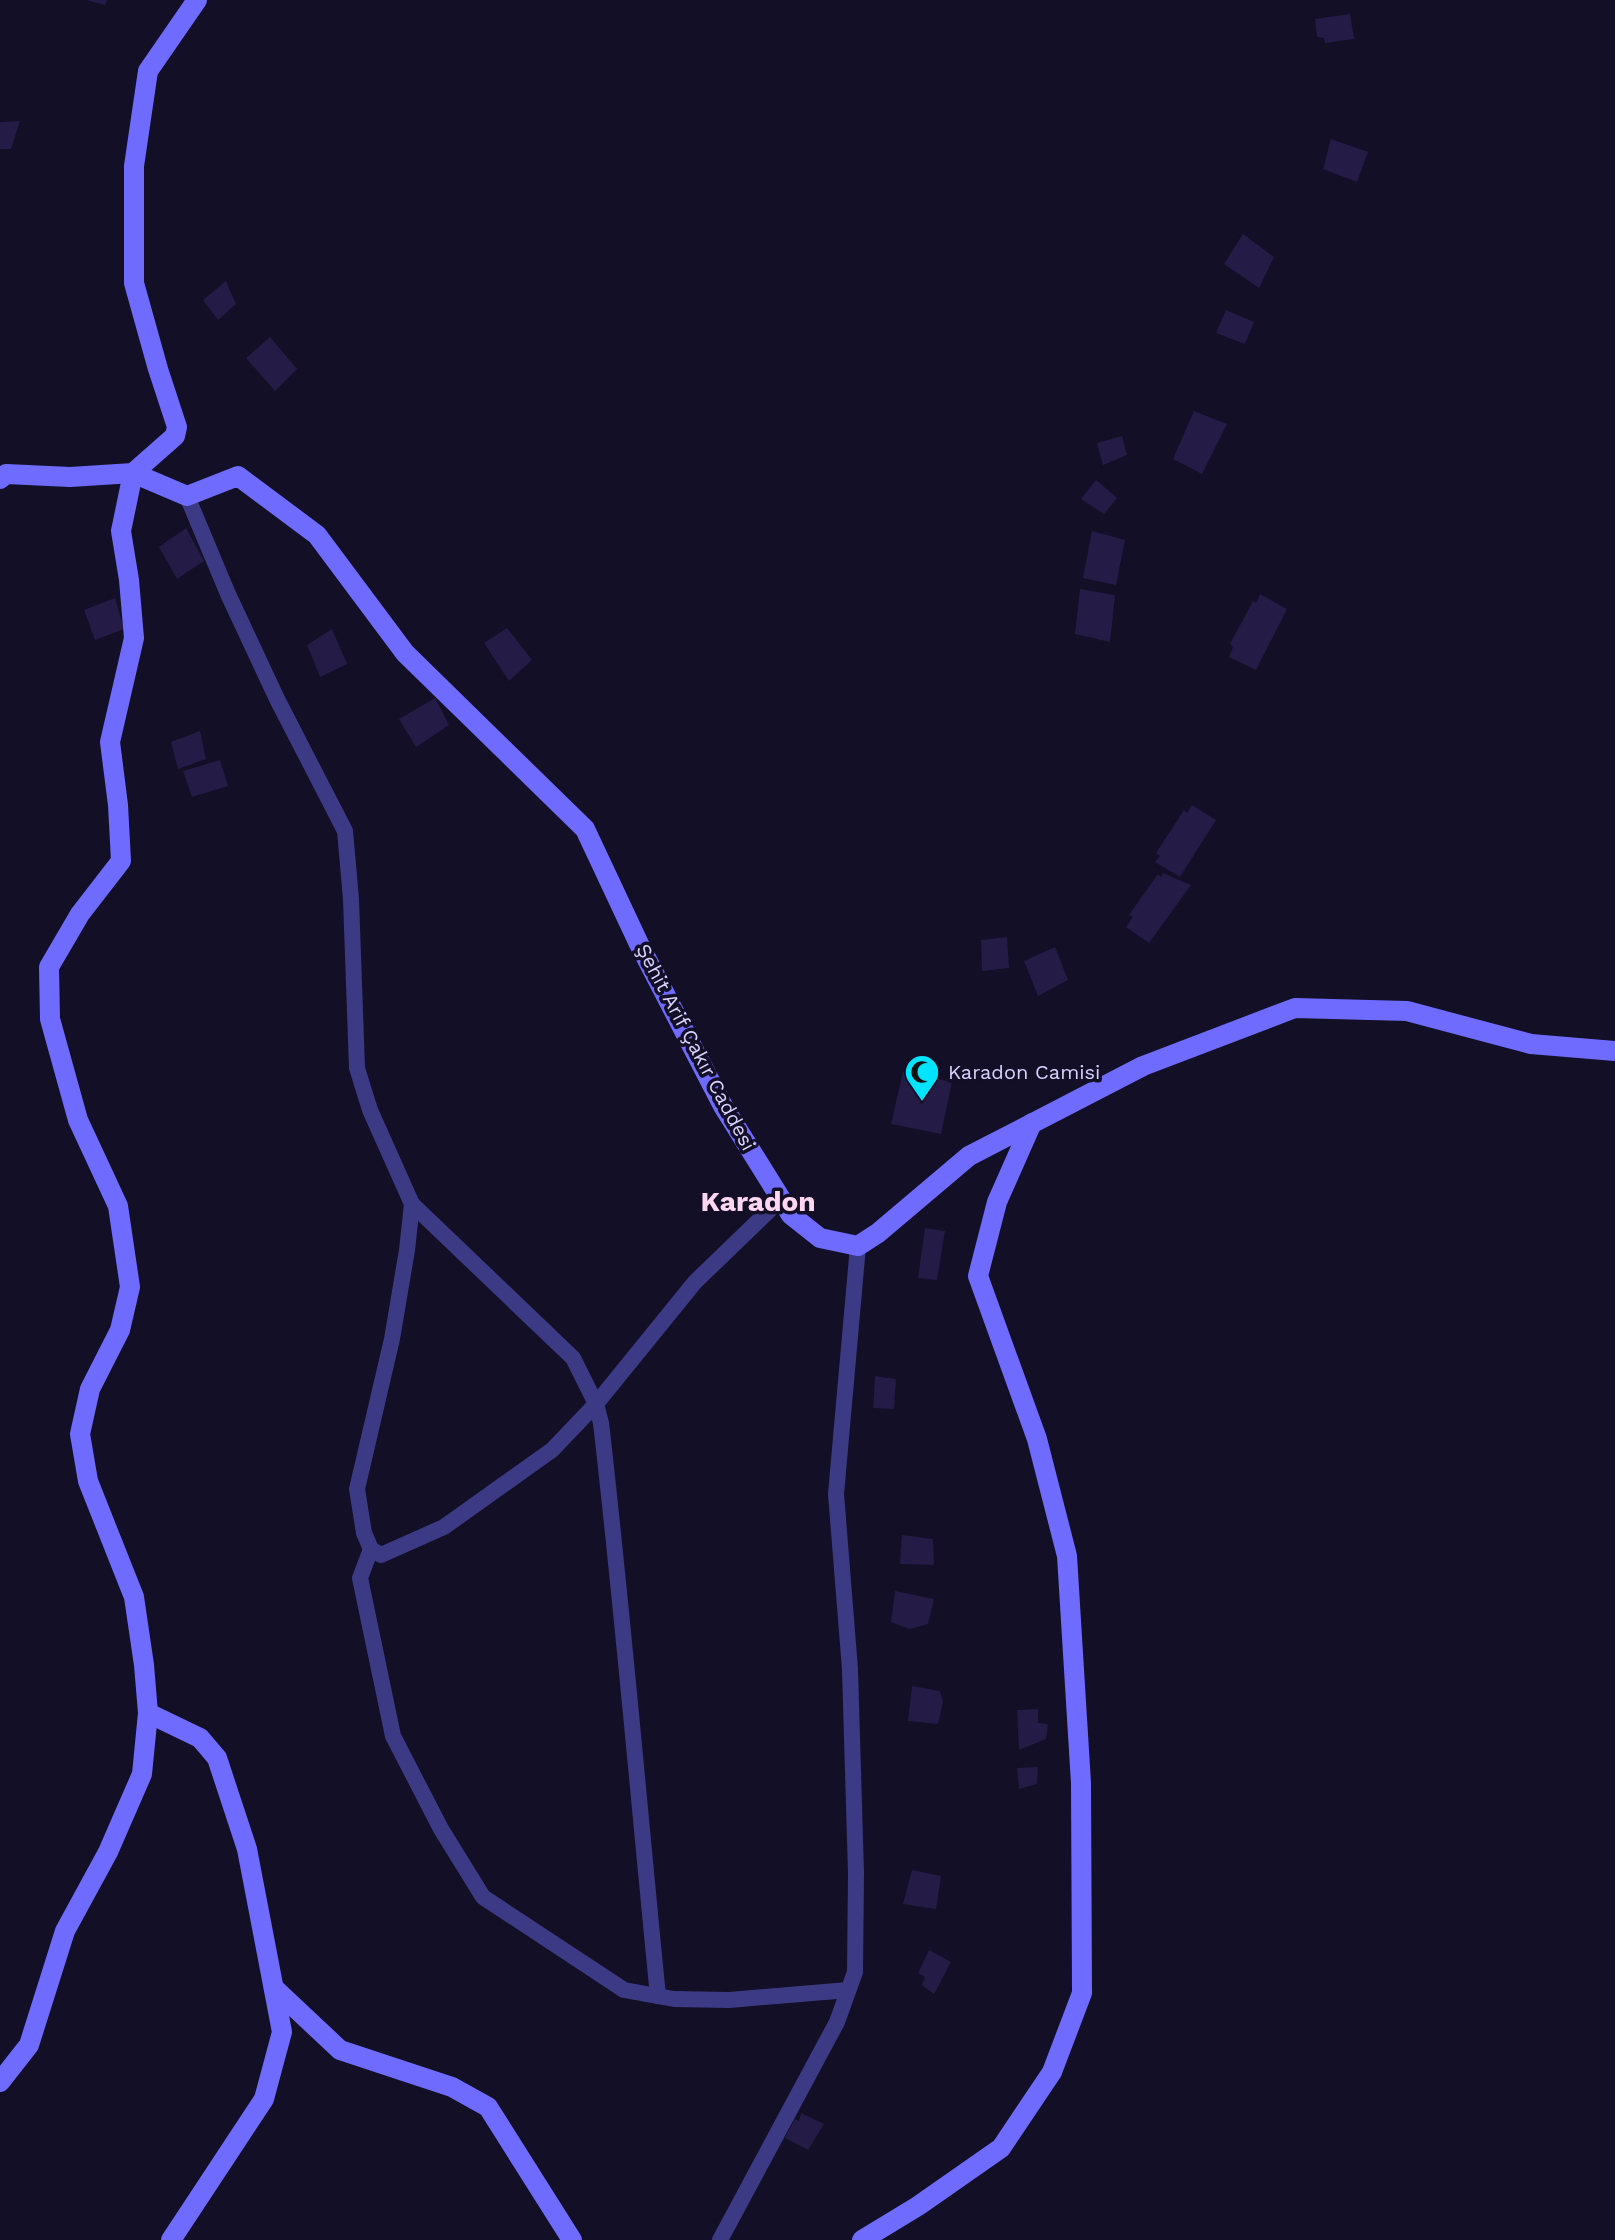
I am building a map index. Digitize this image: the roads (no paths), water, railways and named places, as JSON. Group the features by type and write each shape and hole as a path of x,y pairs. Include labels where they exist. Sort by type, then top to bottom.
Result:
{"street":[{"path":"0,2082 29,2045 65,1931 108,1852 142,1774 148,1713 134,1597 88,1481 80,1434 90,1389 120,1330 130,1287 118,1206 78,1120 50,1019 49,967 80,914 121,861 110,742 134,638 121,531 133,473 177,431 134,283 134,166 148,71 197,0"},
{"path":"2,475 70,477 133,473 187,496 277,699 345,831 351,899 357,1068 370,1110 412,1204 573,1358 596,1404 601,1423 626,1649 658,1996"},
{"name":"Şehit Arif Çakır Caddesi","path":"187,496 238,476 317,535 405,653 585,829 639,944 723,1106 791,1215 820,1238 858,1246"},
{"path":"720,2240 837,2022 855,1972 856,1873 850,1669 836,1494 858,1246 878,1233 969,1156 1143,1066 1295,1008 1407,1011 1531,1044 1615,1051"},
{"path":"862,2240 918,2206 1001,2148 1052,2072 1082,1993 1081,1783 1067,1556 1037,1439 978,1276 997,1202 1032,1123"},
{"path":"412,1204 392,1339 357,1489 364,1533 371,1549 381,1555 444,1527 552,1450 596,1404 695,1282 781,1199"},
{"path":"371,1549 360,1578 393,1736 441,1829 483,1897 624,1990 674,1999 729,2000 848,1990"},
{"path":"148,1713 200,1738 217,1758 247,1849 282,2032 264,2099 171,2240"},
{"path":"274,1988 340,2050 452,2087 488,2107 572,2240"}],"place":[{"name":"Karadon Camisi","path":"922,1103"}],"district":[{"name":"Karadon","path":"758,1201"}]}
